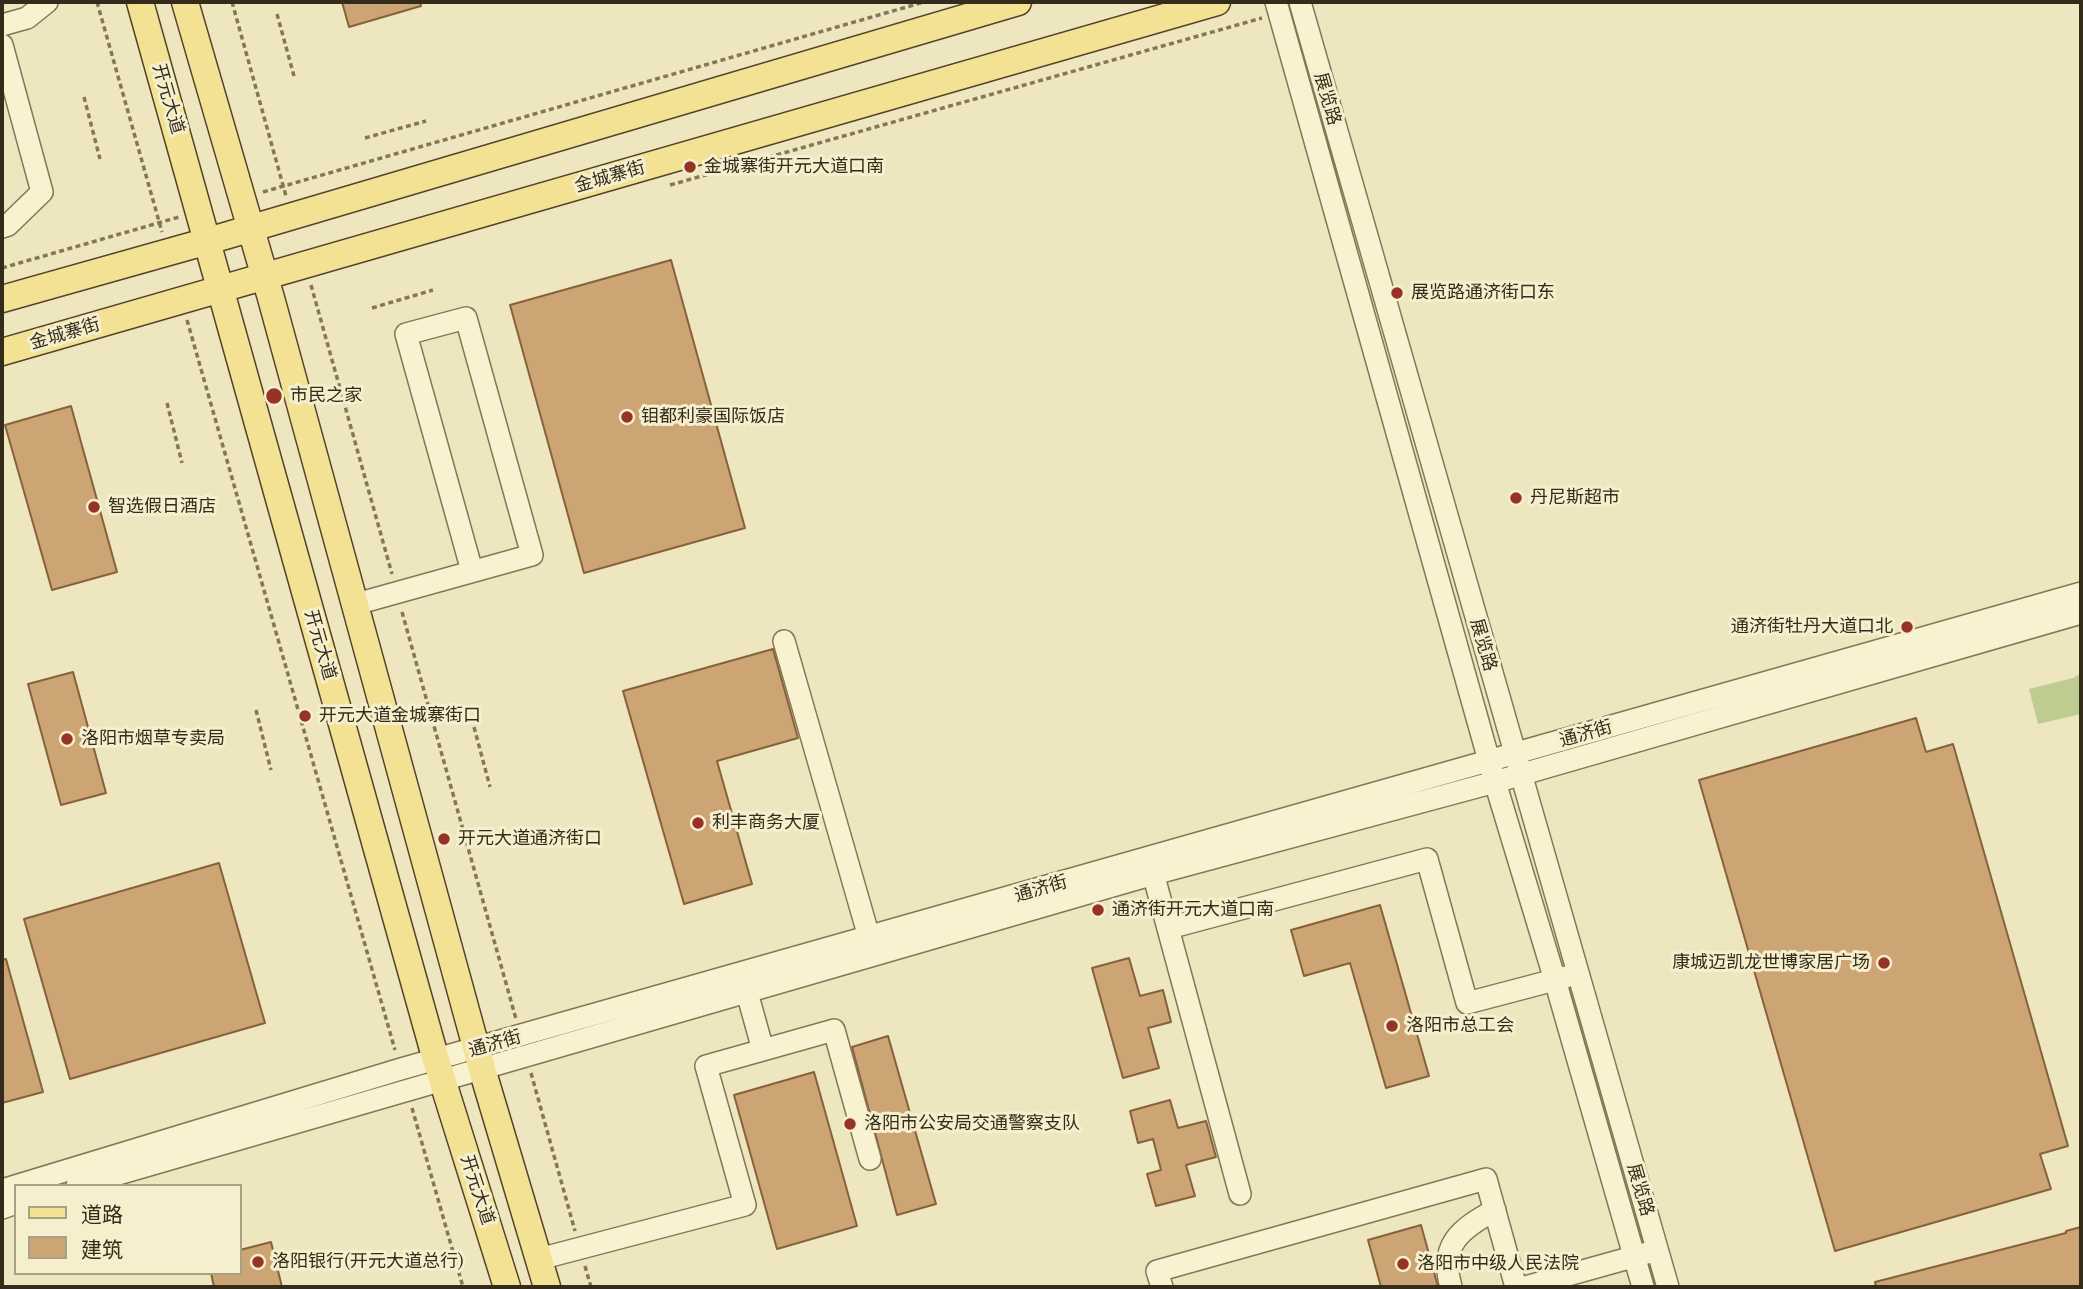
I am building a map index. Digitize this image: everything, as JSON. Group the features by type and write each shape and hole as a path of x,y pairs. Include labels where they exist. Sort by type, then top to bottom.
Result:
{"main road":[{"name":"开元大道","path":"140,2 439,1070 507,1287"},
{"path":"185,2 265,276 479,1059 547,1287"},
{"path":"2,299 208,241 1018,2"},
{"name":"金城寨街","path":"2,352 1217,2"}],"street":[{"path":"2,25 27,18 47,2"},
{"name":"展览路","path":"1300,2 1668,1287"},
{"name":"展览路","path":"1278,7 1493,771 1643,1287"},
{"path":"2,45 42,192 8,225 2,227"},
{"path":"356,604 532,555 466,317 406,334 472,571"},
{"name":"通济街","path":"1517,765 2081,593"},
{"name":"通济街","path":"24,1184 479,1059 1493,771 2081,613"},
{"path":"784,641 869,937"},
{"path":"1169,928 1427,859 1467,1003 1578,974"},
{"path":"1152,866 1240,1194"},
{"name":"通济街","path":"744,983 869,937 1152,866"},
{"path":"744,983 763,1050"},
{"path":"539,1259 745,1205 706,1066 834,1030 870,1159"},
{"name":"通济街","path":"83,1184 404,1079"},
{"path":"1162,1287 1157,1270 1486,1179 1516,1287"},
{"path":"1451,1287 1447,1273 1448,1254 1457,1235 1470,1223 1495,1210"},
{"path":"1525,1287 1657,1251"}],"path":[{"path":"97,2 168,252"},
{"path":"232,2 291,215"},
{"path":"242,198 924,2"},
{"path":"665,186 1278,7"},
{"path":"277,14 294,76"},
{"path":"84,97 100,159"},
{"path":"365,138 426,121"},
{"path":"2,268 200,211"},
{"path":"305,265 591,1287"},
{"path":"372,308 433,290"},
{"path":"181,300 463,1287"},
{"path":"167,403 183,463"},
{"path":"256,710 271,770"},
{"path":"474,727 490,787"}],"green space":[{"path":"2081,673 2081,714 2038,724 2029,689 2073,678"}],"building":[{"path":"342,2 420,2 421,6 349,27"},
{"name":"钼都利豪国际饭店","path":"671,260 745,528 584,573 510,305"},
{"path":"71,406 117,572 52,590 5,425"},
{"name":"利丰商务大厦","path":"773,649 798,738 717,761 752,884 684,904 623,691"},
{"name":"洛阳市烟草专卖局","path":"73,672 106,793 61,805 28,684"},
{"name":"康城迈凯龙世博家居广场","path":"1916,718 1926,752 1953,744 2068,1146 2040,1154 2051,1189 1835,1251 1699,780"},
{"path":"219,863 265,1023 70,1079 24,919"},
{"name":"洛阳市总工会","path":"1380,905 1429,1076 1386,1088 1350,963 1304,976 1291,930"},
{"path":"1129,958 1140,996 1163,990 1171,1022 1148,1028 1159,1068 1123,1078 1092,968"},
{"path":"6,959 43,1092 2,1103 2,960"},
{"path":"888,1036 936,1204 897,1215 852,1047"},
{"path":"814,1072 857,1226 777,1249 734,1095"},
{"path":"1170,1100 1178,1128 1206,1121 1216,1157 1186,1165 1195,1196 1156,1206 1147,1174 1161,1170 1153,1139 1138,1143 1130,1111"},
{"name":"洛阳市中级人民法院","path":"1421,1225 1438,1287 1381,1287 1368,1240"},
{"path":"2081,1227 2081,1287 1876,1287 1875,1282"},
{"name":"洛阳银行(开元大道总行)","path":"271,1242 282,1287 214,1287 211,1275 242,1275 242,1249"}],"place":[{"name":"金城寨街开元大道口南","path":"690,167"},
{"name":"展览路通济街口东","path":"1397,293"},
{"name":"市民之家","path":"274,396"},
{"name":"钼都利豪国际饭店","path":"627,417"},
{"name":"丹尼斯超市","path":"1516,498"},
{"name":"智选假日酒店","path":"94,507"},
{"name":"通济街牡丹大道口北","path":"1907,627"},
{"name":"开元大道金城寨街口","path":"305,716"},
{"name":"洛阳市烟草专卖局","path":"67,739"},
{"name":"利丰商务大厦","path":"698,823"},
{"name":"开元大道通济街口","path":"444,839"},
{"name":"通济街开元大道口南","path":"1098,910"},
{"name":"康城迈凯龙世博家居广场","path":"1884,963"},
{"name":"洛阳市总工会","path":"1392,1026"},
{"name":"洛阳市公安局交通警察支队","path":"850,1124"},
{"name":"洛阳银行(开元大道总行)","path":"258,1262"},
{"name":"洛阳市中级人民法院","path":"1403,1264"}]}
